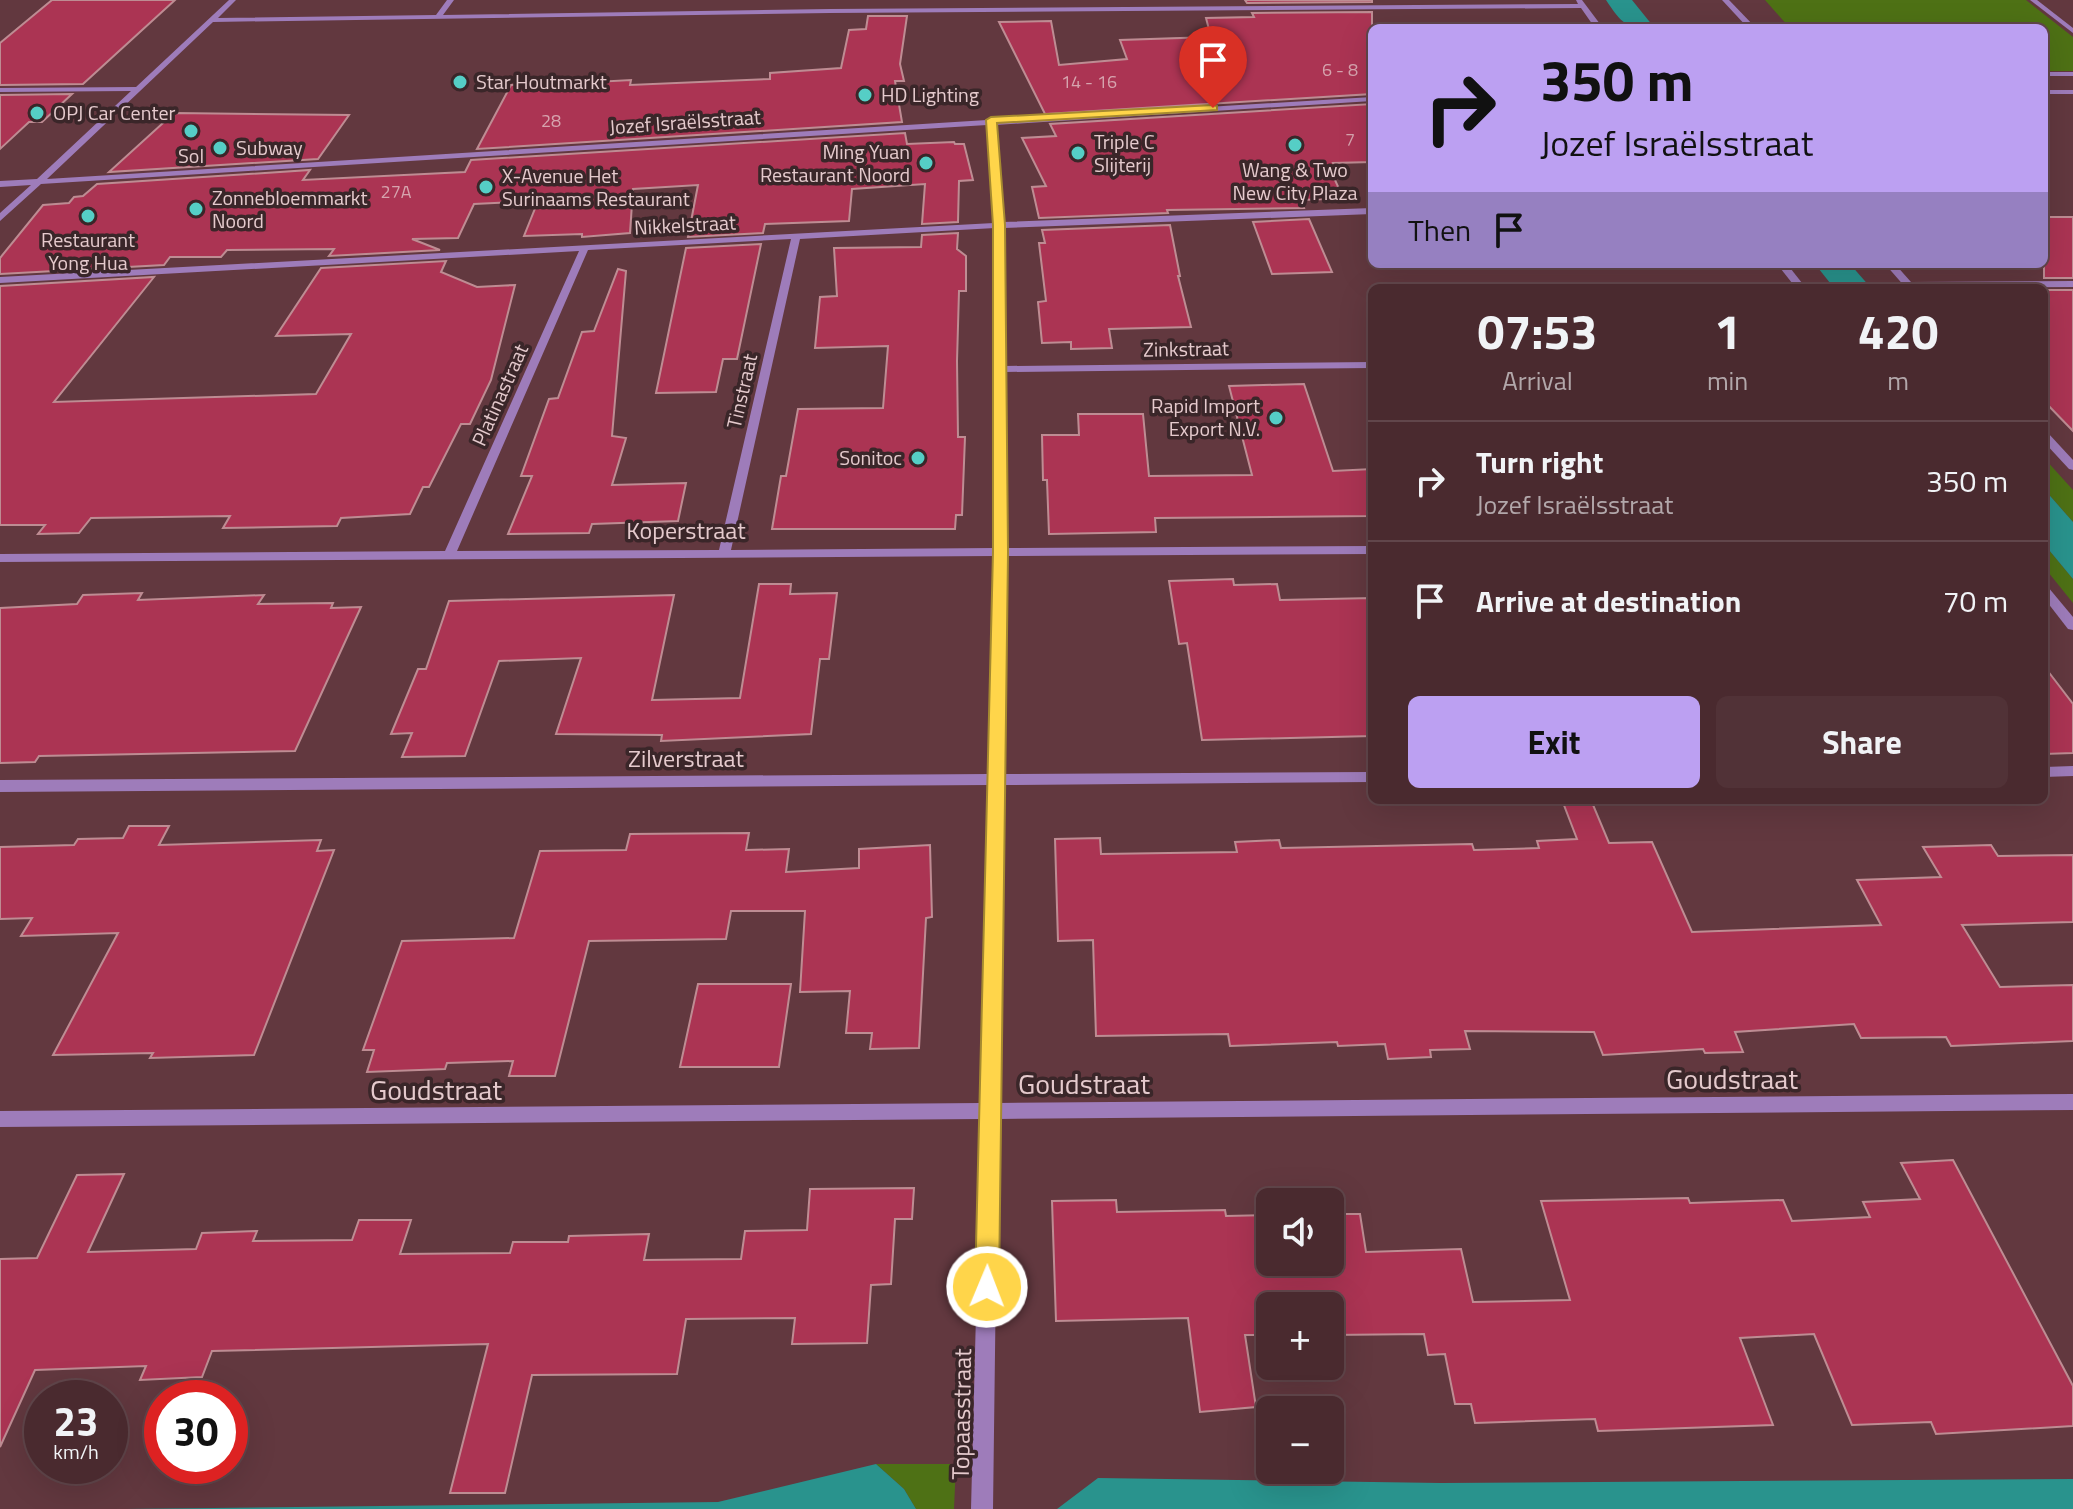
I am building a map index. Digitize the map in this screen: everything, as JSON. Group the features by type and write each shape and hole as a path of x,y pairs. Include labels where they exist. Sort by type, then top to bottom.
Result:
{"street":[{"path":"0,218 233,0"},
{"path":"438,17 451,0"},
{"path":"634,14 641,0"},
{"path":"830,11 832,0"},
{"path":"1022,0 1022,11"},
{"path":"1725,0 1748,24"},
{"path":"2033,0 2073,31"},
{"path":"211,20 1022,11 1212,4 1581,3 1596,24"},
{"path":"2048,74 2073,74"},
{"path":"0,90 138,89"},
{"path":"2048,92 2073,92"},
{"name":"Jozef Israëlsstraat","path":"0,184 991,120 1368,99"},
{"name":"Topaasstraat","path":"982,1509 1001,552 999,225 991,120"},
{"name":"Nikkelstraat","path":"0,280 999,225 1368,211"},
{"name":"Tinstraat","path":"724,553 796,238"},
{"name":"Platinastraat","path":"449,555 584,249"},
{"path":"1785,268 1798,284"},
{"path":"1894,268 1908,284"},
{"path":"2048,284 2073,284"},
{"name":"Zinkstraat","path":"1000,369 1368,365"},
{"path":"2048,439 2073,467"},
{"name":"Koperstraat","path":"0,558 1368,550"},
{"path":"2048,595 2073,626"},
{"path":"2048,772 2073,771"},
{"name":"Zilverstraat","path":"0,786 1368,777"},
{"name":"Goudstraat","path":"0,1119 2073,1102"}],"green space":[{"path":"1765,0 2026,0 2073,37 2073,71 2048,71 2048,24 1786,24"},
{"path":"2048,462 2073,490 2073,522 2048,494"},
{"path":"2048,549 2073,579 2073,603 2048,572"},
{"path":"876,1464 956,1464 954,1509 916,1509 904,1489"}],"water":[{"path":"1606,0 1632,0 1651,24 1632,24 1616,15"},
{"path":"1818,268 1854,268 1868,284 1831,284"},
{"path":"2048,494 2073,522 2073,579 2048,549"},
{"path":"876,1464 904,1489 916,1509 126,1509 718,1502"},
{"path":"1098,1478 1256,1480 1256,1484 2073,1479 2073,1509 1057,1509"}],"building":[{"path":"52,0 175,0 83,84 0,85 0,43"},
{"path":"1245,0 1372,0 1372,2 1247,3"},
{"path":"1372,12 1372,24 1368,24 1368,94 1045,114 999,22 1051,21 1059,65 1127,59 1120,40 1211,37 1206,18 1254,17 1252,13"},
{"path":"868,16 907,16 900,64 904,81 895,81 902,122 477,149 511,85 577,80 577,83 631,80 630,85 770,79 770,73 841,68 849,30 866,29"},
{"name":"OPJ Car Center","path":"72,94 42,122 29,122 0,149 0,95"},
{"path":"1368,104 1368,162 1328,165 1341,193 1323,193 1326,199 1301,200 1304,208 1167,210 1168,213 1039,218 1032,187 1046,186 1022,138 1056,136 1050,124"},
{"path":"174,113 349,115 318,159 109,172"},
{"path":"905,133 907,144 964,144 973,180 959,181 958,222 922,224 925,184 852,189 849,221 765,224 763,233 688,237 698,185 633,189 630,233 582,237 582,234 524,236 538,201 474,204 458,238 412,239 440,250 329,256 334,249 227,250 221,257 170,257 164,265 0,274 0,258 43,205 69,203 97,184 310,170 303,180 465,172 471,160"},
{"path":"2048,217 2073,217 2073,278 2044,278 2044,268 2048,268"},
{"path":"1309,219 1332,272 1272,274 1253,222"},
{"path":"1170,225 1178,276 1191,327 1109,329 1112,348 1071,349 1071,342 1042,343 1038,302 1046,301 1039,243 1045,243 1042,230"},
{"path":"958,233 957,249 966,256 966,291 959,291 957,361 958,437 965,437 962,515 956,515 955,529 772,529 781,476 786,476 798,409 883,408 888,346 815,348 820,297 837,296 834,248 921,247 922,235"},
{"path":"761,244 737,359 723,359 716,392 656,393 686,248"},
{"path":"446,261 441,272 477,287 515,285 491,380 470,424 461,424 429,487 423,487 410,514 341,518 337,526 223,528 230,516 91,518 79,533 38,534 45,525 0,525 0,286 154,277 54,402 316,394 351,334 276,336 321,268"},
{"path":"618,269 626,271 612,436 626,438 612,485 686,483 678,521 592,524 589,533 508,534 532,476 521,476 549,399 558,398 582,332 594,331"},
{"path":"2048,290 2073,290 2073,431 2048,405"},
{"path":"1304,384 1333,471 1368,469 1368,516 1155,518 1156,532 1049,534 1042,435 1079,435 1078,414 1143,414 1149,476 1252,475 1229,386"},
{"path":"1233,579 1234,585 1277,584 1280,600 1368,598 1368,736 1202,740 1187,643 1179,644 1169,581"},
{"path":"759,584 791,584 790,594 837,593 829,659 820,659 811,734 661,741 662,735 556,734 581,658 499,661 465,756 402,757 412,733 391,734 418,669 426,669 449,601 674,595 652,700 740,698"},
{"path":"142,593 138,600 264,595 258,604 333,603 331,608 361,607 295,751 39,756 35,762 0,763 0,608 77,604 83,595"},
{"path":"2048,671 2073,704 2073,753 2048,754"},
{"path":"1564,804 1593,804 1609,843 1652,842 1692,932 1881,925 1857,880 1941,877 1923,847 1991,845 1998,856 2073,855 2073,922 1962,925 2000,987 2073,985 2073,1041 1951,1046 1946,1037 1861,1038 1854,1024 1735,1032 1743,1052 1705,1053 1703,1049 1603,1055 1594,1032 1465,1031 1470,1049 1430,1050 1431,1057 1388,1059 1385,1044 1338,1046 1337,1042 1230,1046 1228,1034 1096,1036 1093,940 1058,941 1055,839 1100,838 1101,854 1237,852 1235,842 1279,840 1281,848 1472,844 1474,850 1539,848 1537,841 1577,839"},
{"path":"129,826 169,826 159,845 321,840 317,851 334,850 254,1055 150,1058 153,1053 53,1055 118,933 21,936 32,918 0,919 0,847 74,845 78,839 123,838"},
{"path":"749,833 746,850 789,849 786,872 859,868 859,849 930,845 932,917 926,918 919,1048 870,1049 872,1033 846,1033 850,991 800,992 805,911 731,911 726,939 589,941 555,1076 509,1076 513,1061 447,1063 445,1069 367,1072 374,1050 363,1050 402,941 514,938 540,851 626,850 630,834"},
{"path":"698,984 791,984 779,1067 680,1067"},
{"path":"1953,1160 2073,1386 2073,1426 1936,1434 1931,1422 1852,1425 1814,1334 1740,1338 1773,1425 1598,1431 1595,1419 1475,1423 1471,1404 1455,1404 1445,1354 1428,1355 1424,1334 1344,1335 1344,1292 1256,1292 1256,1335 1245,1335 1256,1407 1200,1412 1188,1318 1056,1321 1052,1201 1116,1200 1117,1212 1225,1210 1226,1216 1256,1215 1256,1276 1344,1276 1344,1214 1360,1214 1366,1252 1461,1249 1473,1302 1570,1300 1541,1201 1688,1198 1690,1203 1783,1200 1792,1221 1870,1217 1863,1202 1920,1199 1901,1163"},
{"path":"124,1174 88,1252 196,1249 202,1233 257,1231 253,1241 352,1240 359,1220 411,1220 400,1254 510,1253 513,1242 568,1242 569,1236 649,1234 644,1260 741,1259 745,1231 807,1230 810,1189 914,1188 912,1219 895,1219 891,1284 871,1285 867,1343 792,1344 795,1318 686,1319 677,1374 532,1375 505,1493 450,1493 488,1344 212,1351 202,1377 140,1380 146,1366 35,1370 30,1380 24,1380 24,1394 0,1447 0,1259 37,1258 77,1175"}],"place":[{"name":"Star Houtmarkt","path":"460,82"},
{"name":"HD Lighting","path":"865,95"},
{"name":"OPJ Car Center","path":"37,113"},
{"name":"Sol","path":"191,131"},
{"name":"Wang & Two New City Plaza","path":"1295,145"},
{"name":"Subway","path":"220,148"},
{"name":"Triple C Slijterij","path":"1078,153"},
{"name":"Ming Yuan Restaurant Noord","path":"926,163"},
{"name":"X-Avenue Het Surinaams Restaurant","path":"486,187"},
{"name":"Zonnebloemmarkt Noord","path":"196,209"},
{"name":"Restaurant Yong Hua","path":"88,216"},
{"name":"Rapid Import Export N.V.","path":"1276,418"},
{"name":"Sonitoc","path":"918,458"}],"route":[{"path":"987,1287 1001,552 999,225 991,120 1213,108"}]}
